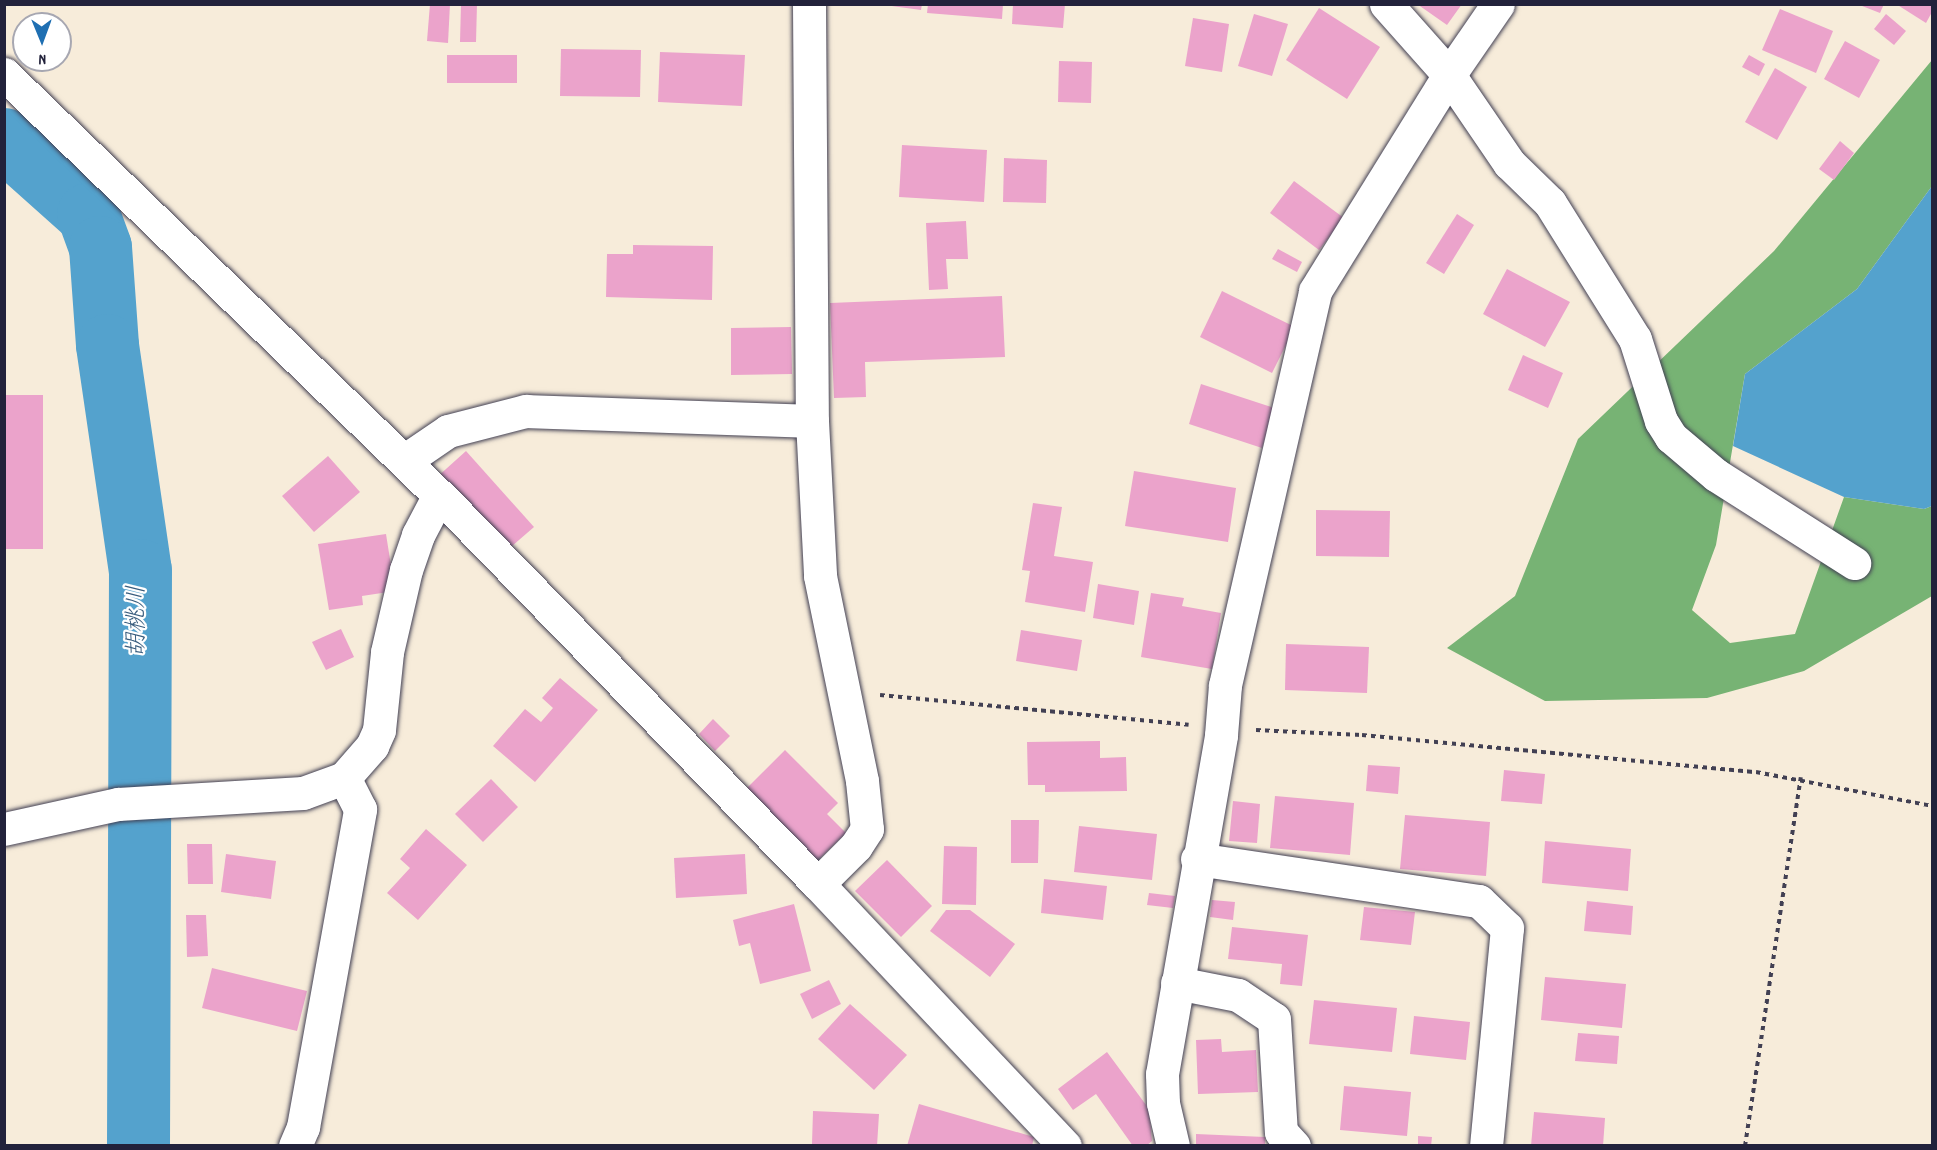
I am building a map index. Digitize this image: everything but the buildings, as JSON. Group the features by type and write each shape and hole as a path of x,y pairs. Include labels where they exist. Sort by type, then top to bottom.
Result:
{"street":[{"path":"809,4 812,421 820,576 862,781 867,829 856,846 818,884"},
{"path":"1386,4 1449,75 1509,163 1550,203 1635,339 1661,421 1671,437 1716,475 1854,562"},
{"path":"1173,1146 1163,1103 1162,1074 1197,859 1222,728 1225,685 1315,291 1449,75 1498,4"},
{"path":"4,74 439,495 818,884 1065,1146"},
{"path":"404,461 448,431 526,411 812,421"},
{"path":"4,829 118,804 303,793 344,778 372,746 379,730 387,652 406,570 418,535 439,495"},
{"path":"295,1146 303,1126 360,809 344,778"},
{"path":"1197,859 1479,901 1507,928 1486,1146"},
{"path":"1178,983 1238,995 1274,1019 1281,1132 1294,1146"}],"path":[{"path":"843,691 1222,728 1362,735 1800,777 1932,806"},
{"path":"1745,1146 1800,777"}],"green space":[{"path":"1932,60 1932,186 1857,289 1745,374 1716,545 1692,610 1730,643 1795,634 1844,497 1924,509 1932,506 1932,596 1804,671 1707,698 1545,701 1447,648 1515,596 1578,439 1774,251"}],"water":[{"path":"1932,186 1932,506 1924,509 1844,497 1733,446 1745,374 1857,289"}],"waterway":[{"name":"胡桃川","path":"4,139 88,214 100,247 107,345 140,570 138,1146"}]}
